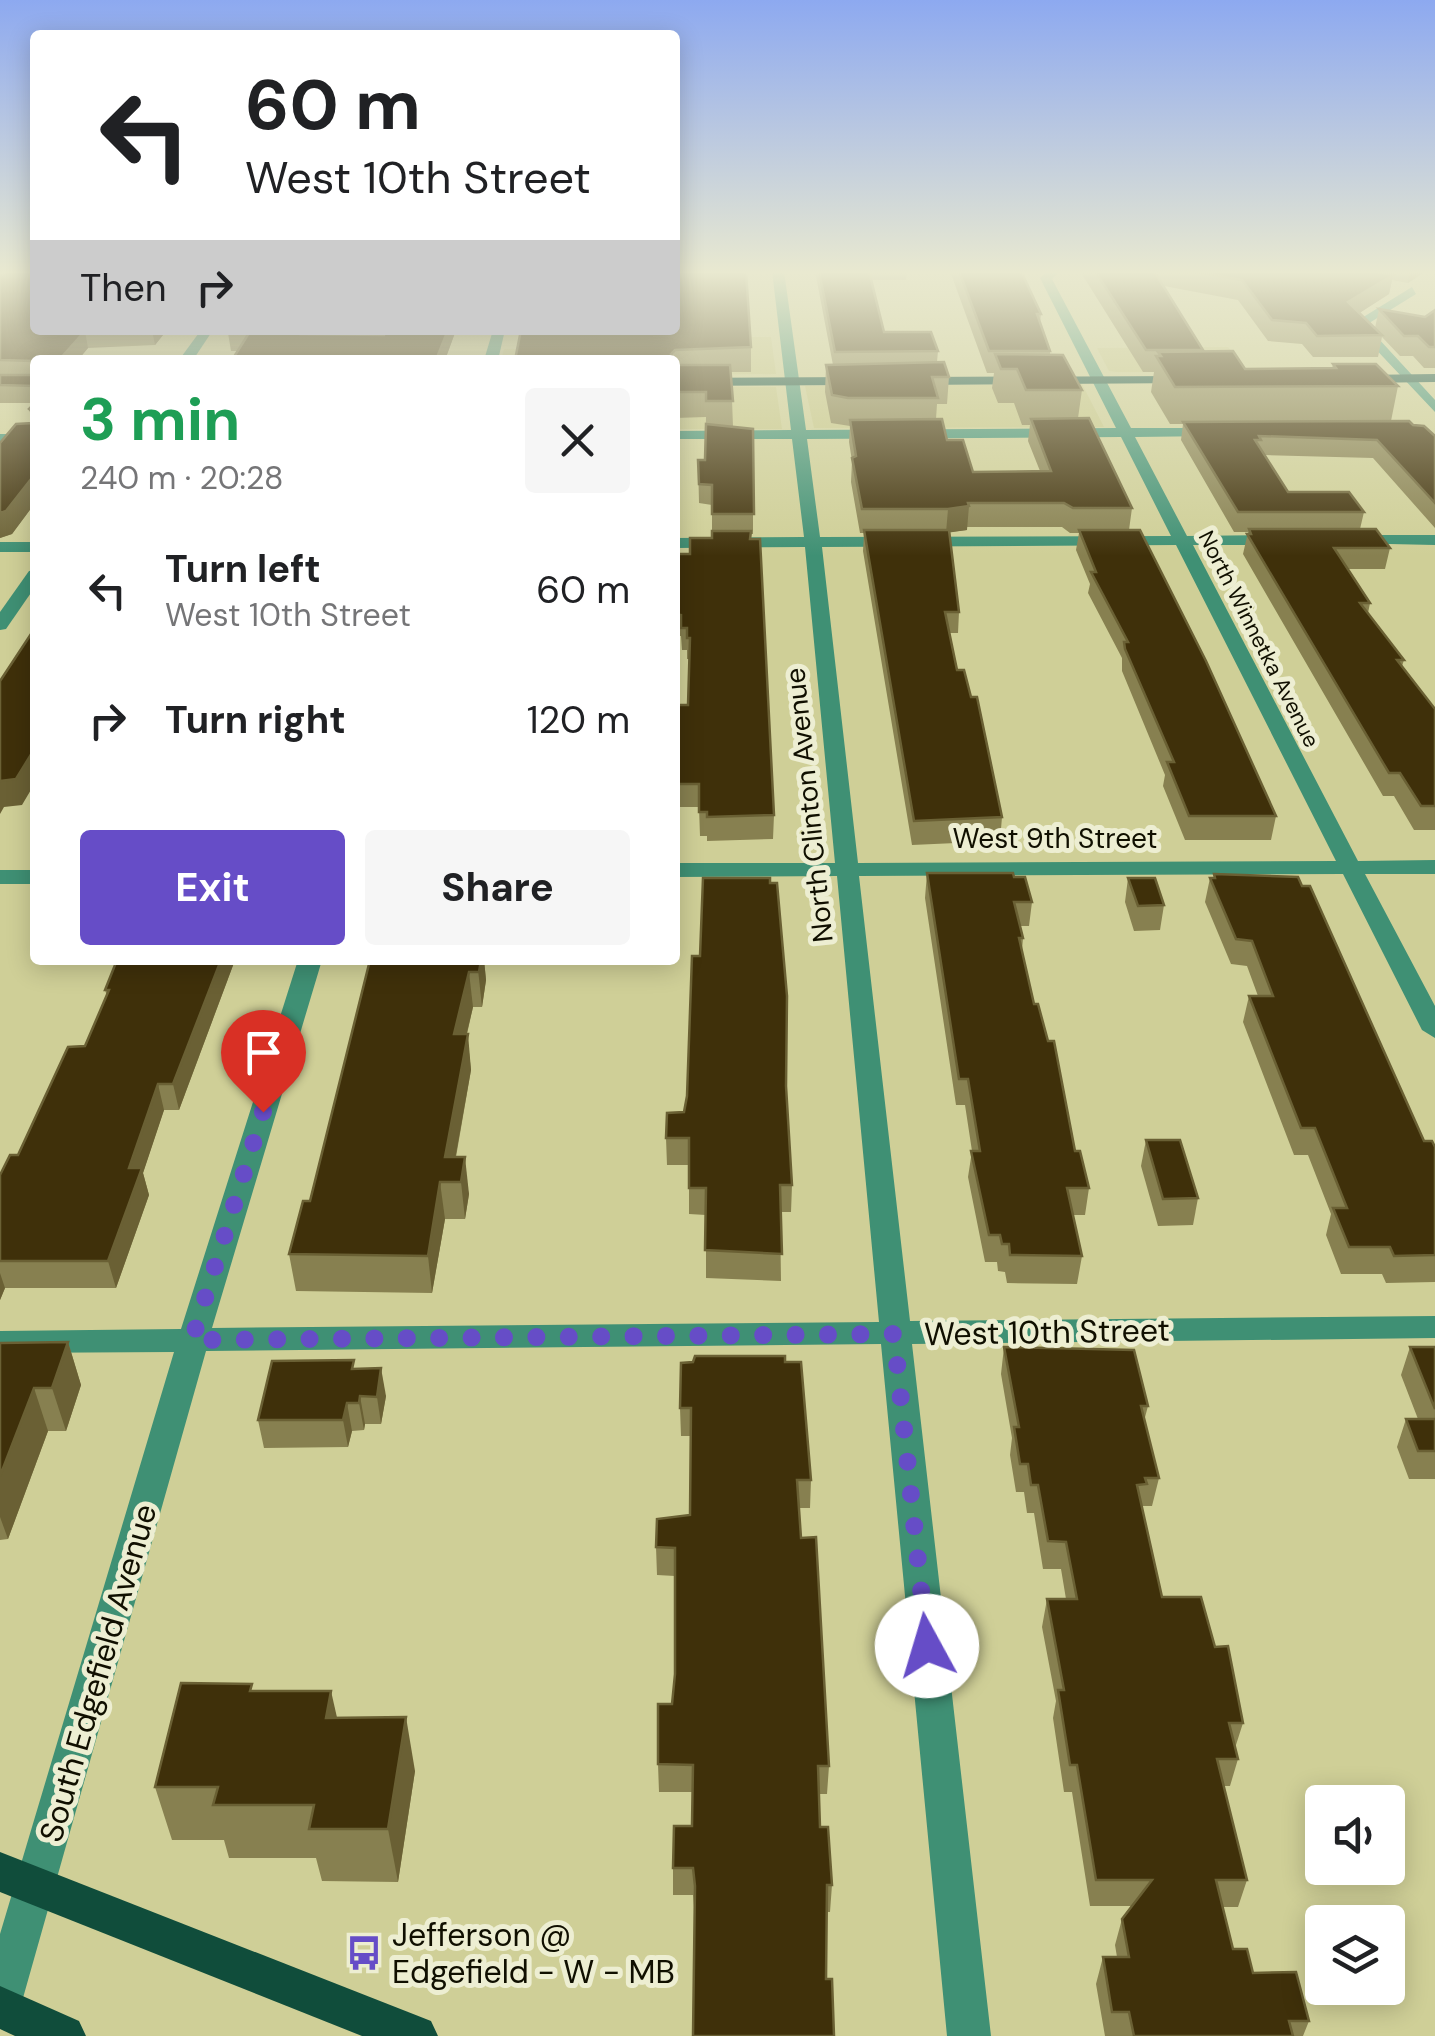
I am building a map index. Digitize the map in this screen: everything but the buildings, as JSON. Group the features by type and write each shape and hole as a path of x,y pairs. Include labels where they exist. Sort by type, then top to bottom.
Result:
{"main road":[{"path":"1349,379 1435,378"},
{"path":"907,381 1196,380"},
{"path":"680,382 870,381"},
{"path":"18,1879 416,2036"},
{"path":"0,2006 64,2036"}],"street":[{"name":"North Clinton Avenue","path":"790,366 812,543 969,2036"},
{"name":"North Winnetka Avenue","path":"1093,366 1435,1030"},
{"path":"1397,366 1435,408"},
{"path":"680,435 1237,432"},
{"path":"0,438 30,438"},
{"path":"680,543 1296,540"},
{"path":"1334,540 1435,540"},
{"path":"0,547 30,547"},
{"path":"0,625 30,582"},
{"name":"West 9th Street","path":"680,870 1435,867"},
{"path":"0,877 30,877"},
{"name":"South Edgefield Avenue","path":"0,2006 18,1879 308,965"},
{"name":"West 10th Street","path":"0,1342 1435,1328"}],"shaded area":[{"path":"680,366 775,366 776,374 680,375"},
{"path":"1106,366 1242,366 1247,372 1117,372 1109,371"},
{"path":"1082,384 1104,427 814,428 805,386"},
{"path":"680,386 776,387 782,429 680,429"}],"place":[{"name":"Jefferson @ Edgefield - W - MB","path":"364,1953"}],"route":[{"path":"263,1112 192,1340 894,1334 927,1646"}]}
